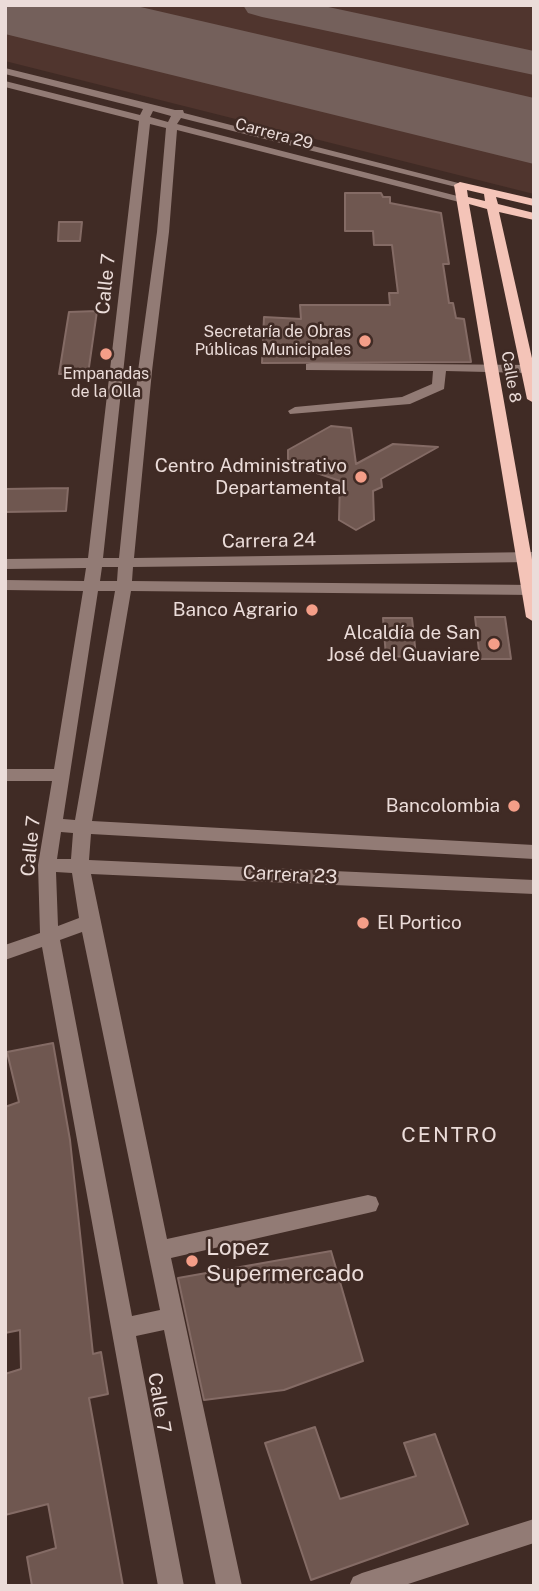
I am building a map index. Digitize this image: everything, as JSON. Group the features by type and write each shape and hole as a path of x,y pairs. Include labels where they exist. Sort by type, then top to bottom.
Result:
{"main road":[{"name":"Carrera 29","path":"461,192 489,192 534,203"},
{"name":"Carrera 29","path":"461,192 492,207 534,218"},
{"name":"Calle 8","path":"461,192 492,370 529,557 534,617"},
{"name":"Calle 8","path":"489,192 534,399"}],"street":[{"name":"Carrera 29","path":"5,71 147,112"},
{"name":"Carrera 29","path":"5,84 176,118 461,192"},
{"name":"Calle 7","path":"147,112 145,371 124,584 82,828 80,865 89,922 229,1586"},
{"name":"Calle 7","path":"171,1586 49,934 47,865 95,562 118,370 176,118"},
{"path":"311,367 528,369"},
{"path":"295,411 405,401 439,386 440,367"},
{"path":"118,370 145,371"},
{"name":"Carrera 24","path":"5,564 529,557"},
{"path":"5,585 124,584 531,590"},
{"path":"5,775 63,775"},
{"name":"Carrera 23","path":"53,825 534,852"},
{"name":"Carrera 23","path":"47,865 534,887"},
{"path":"5,954 49,934 89,922"},
{"path":"157,1251 368,1205"},
{"path":"124,1328 171,1318"},
{"path":"362,1586 534,1531"}],"shaded area":[{"path":"5,5 534,5 534,194 5,61"}],"building":[{"path":"345,193 381,193 383,197 390,197 390,203 441,213 449,264 443,264 449,303 453,303 456,318 464,319 471,362 262,363 264,317 301,319 300,305 390,305 389,293 398,293 392,245 374,245 373,231 345,231"},
{"path":"59,222 82,222 80,241 58,241"},
{"path":"97,311 88,374 59,374 69,312"},
{"name":"Centro Administrativo Departamental","path":"331,426 351,428 356,464 393,444 438,447 381,479 382,487 373,491 374,520 356,530 339,520 340,481 288,463 288,450"},
{"path":"68,488 66,511 5,512 5,489"},
{"path":"475,617 505,617 511,659 480,659"},
{"path":"383,618 412,618 416,656 386,657"},
{"path":"53,1043 70,1140 93,1354 101,1352 108,1394 89,1398 123,1586 32,1586 27,1557 56,1548 48,1504 5,1515 5,1374 21,1369 20,1330 5,1333 5,1107 19,1102 7,1052"},
{"path":"331,1251 363,1361 284,1390 204,1400 178,1278"},
{"path":"315,1427 340,1499 416,1476 404,1443 435,1434 468,1524 311,1580 265,1443"}],"taxiway":[{"path":"262,5 534,63"}],"runway":[{"path":"5,5 534,131"}],"place":[{"name":"Secretaría de Obras Públicas Municipales","path":"365,341"},
{"name":"Empanadas de la Olla","path":"106,354"},
{"name":"Centro Administrativo Departamental","path":"361,477"},
{"name":"Banco Agrario","path":"312,610"},
{"name":"Alcaldía de San José del Guaviare","path":"494,644"},
{"name":"Bancolombia","path":"514,806"},
{"name":"El Portico","path":"363,923"},
{"name":"Lopez Supermercado","path":"192,1261"}],"district":[{"name":"CENTRO","path":"450,1136"}]}
